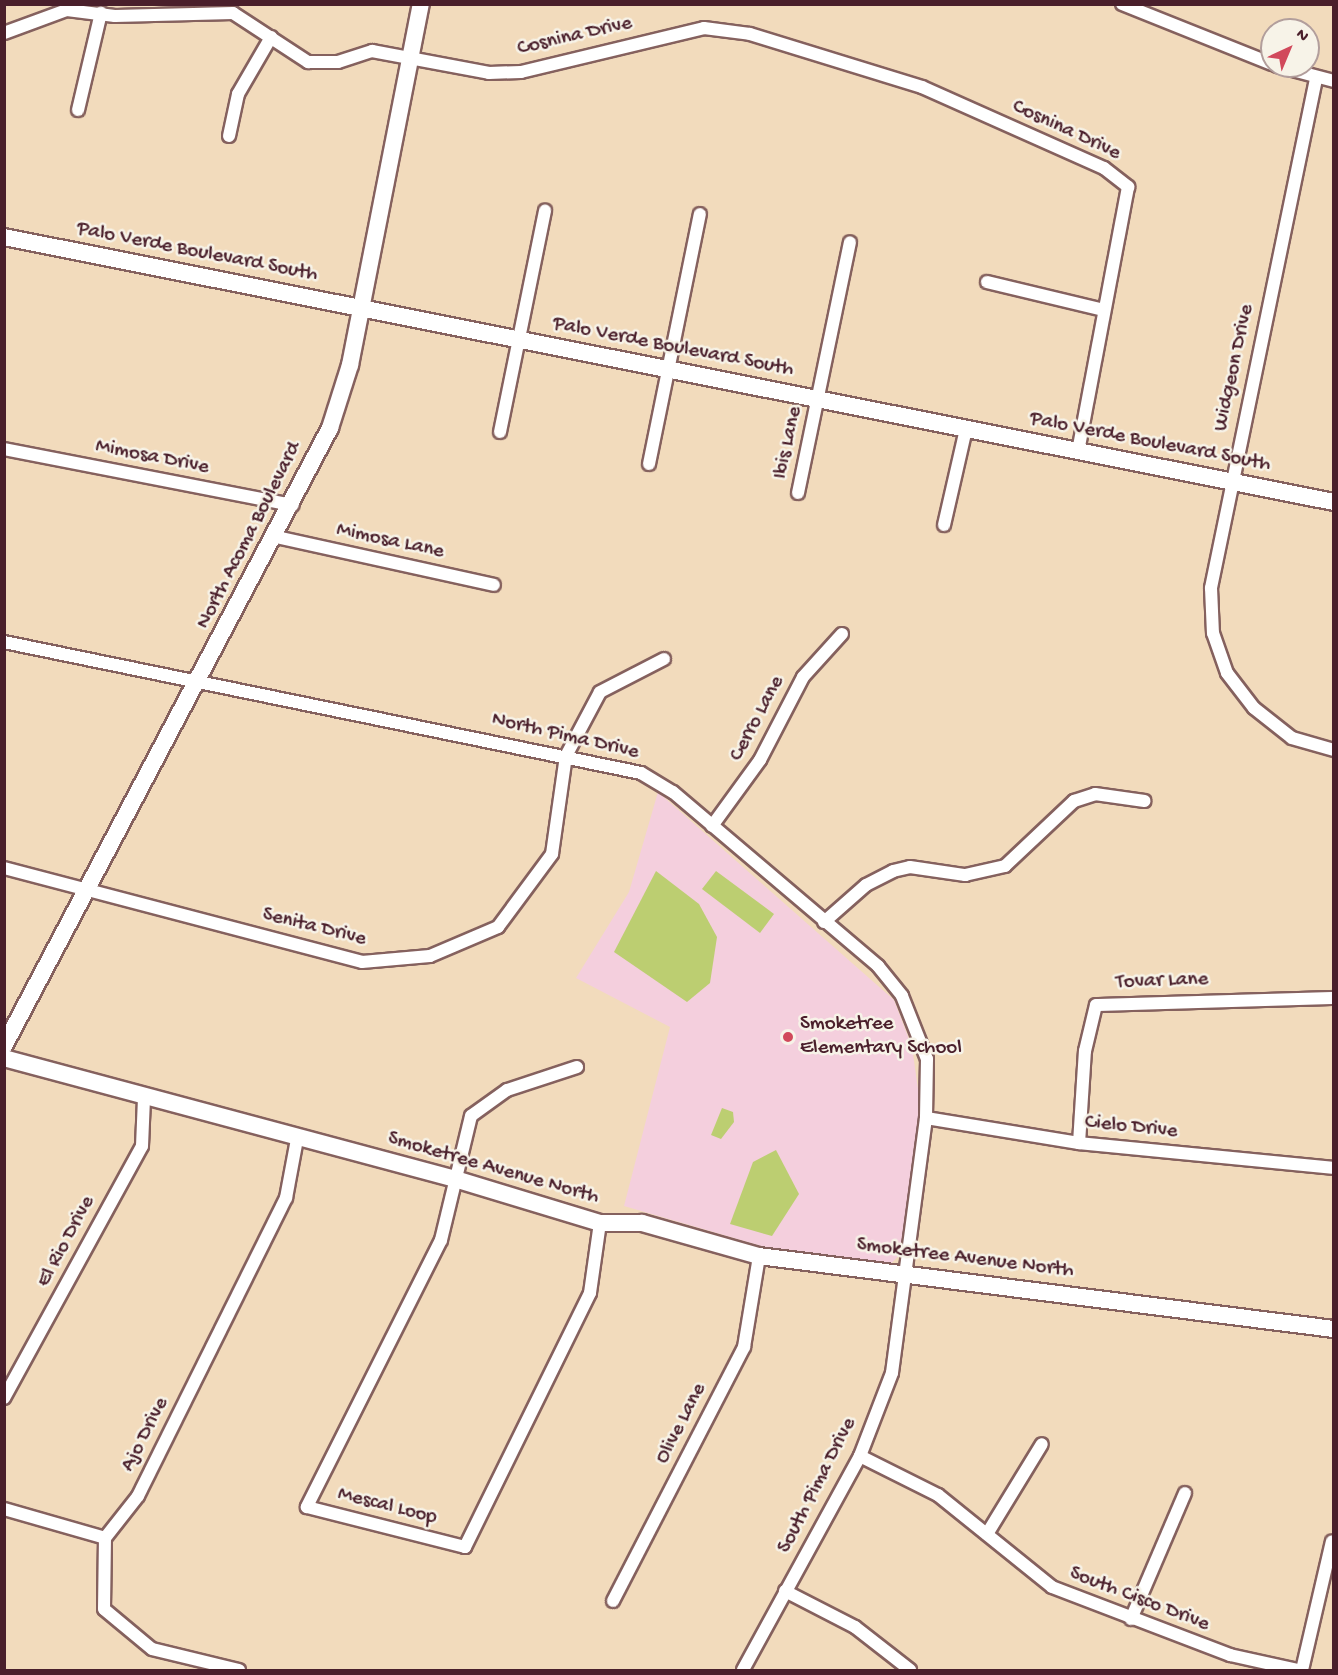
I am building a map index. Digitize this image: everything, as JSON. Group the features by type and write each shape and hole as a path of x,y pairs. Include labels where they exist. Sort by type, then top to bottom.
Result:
{"main road":[{"name":"North Acoma Boulevard","path":"4,1047 293,505 332,423 362,309 422,4"},
{"name":"Palo Verde Boulevard South","path":"4,237 1334,502"},
{"name":"Smoketree Avenue North","path":"4,1058 144,1099 455,1179 600,1223 642,1223 759,1256 1334,1329"}],"street":[{"path":"1122,4 1260,59"},
{"name":"Cosnina Drive","path":"4,33 67,10 101,13 233,13 308,62 338,62 372,51 452,70 521,72 704,28 750,34 922,87 1104,168 1128,187 1078,451"},
{"path":"78,110 101,13"},
{"path":"229,136 238,94 272,37"},
{"path":"1313,78 1334,81"},
{"name":"Widgeon Drive","path":"1316,79 1211,588 1213,633 1227,673 1254,708 1292,738 1334,750"},
{"path":"500,432 545,212"},
{"path":"649,464 700,214"},
{"name":"Ibis Lane","path":"798,493 850,242"},
{"path":"987,282 1104,310"},
{"path":"944,525 966,429"},
{"name":"Mimosa Drive","path":"4,449 293,505"},
{"name":"Mimosa Lane","path":"276,537 494,585"},
{"name":"Cerro Lane","path":"712,826 760,760 803,677 842,634"},
{"name":"North Pima Drive","path":"4,642 566,756 653,779 878,966 902,996 927,1059 926,1118 908,1274"},
{"name":"Senita Drive","path":"4,868 362,962 430,956 498,927 552,854 566,756 600,692 664,659"},
{"path":"824,922 866,885 893,871 910,867 965,875 1005,866 1074,801 1095,794 1145,801"},
{"name":"Tovar Lane","path":"1079,1143 1085,1051 1096,1005 1334,998"},
{"path":"455,1179 471,1116 507,1090 577,1067"},
{"name":"El Rio Drive","path":"4,1398 142,1146 144,1099"},
{"name":"Cielo Drive","path":"926,1118 1079,1143 1334,1168"},
{"name":"Ajo Drive","path":"105,1538 138,1496 286,1198 297,1139"},
{"name":"Mescal Loop","path":"455,1179 441,1239 307,1507 465,1547 590,1293 600,1223"},
{"name":"Olive Lane","path":"613,1601 744,1347 759,1256"},
{"name":"South Pima Drive","path":"743,1671 860,1456 892,1373 908,1274"},
{"path":"987,1534 1042,1444"},
{"name":"South Cisco Drive","path":"860,1456 938,1495 1052,1587 1230,1655 1300,1671"},
{"path":"1131,1619 1185,1493"},
{"path":"4,1509 105,1538 104,1609 152,1649 239,1671"},
{"path":"1300,1671 1332,1541"},
{"path":"785,1591 855,1628 910,1671"}],"shaded area":[{"name":"Smoketree Elementary School","path":"658,792 894,1000 912,1047 920,1103 903,1251 887,1268 761,1246 624,1206 670,1027 576,978 629,892"}],"green space":[{"path":"656,871 699,904 717,937 710,983 687,1002 614,952"},
{"path":"716,871 774,914 760,933 702,889"},
{"path":"722,1108 733,1112 734,1122 721,1139 711,1135"},
{"path":"776,1150 799,1194 772,1236 730,1224 753,1162"}],"place":[{"name":"Smoketree Elementary School","path":"788,1037"}]}
